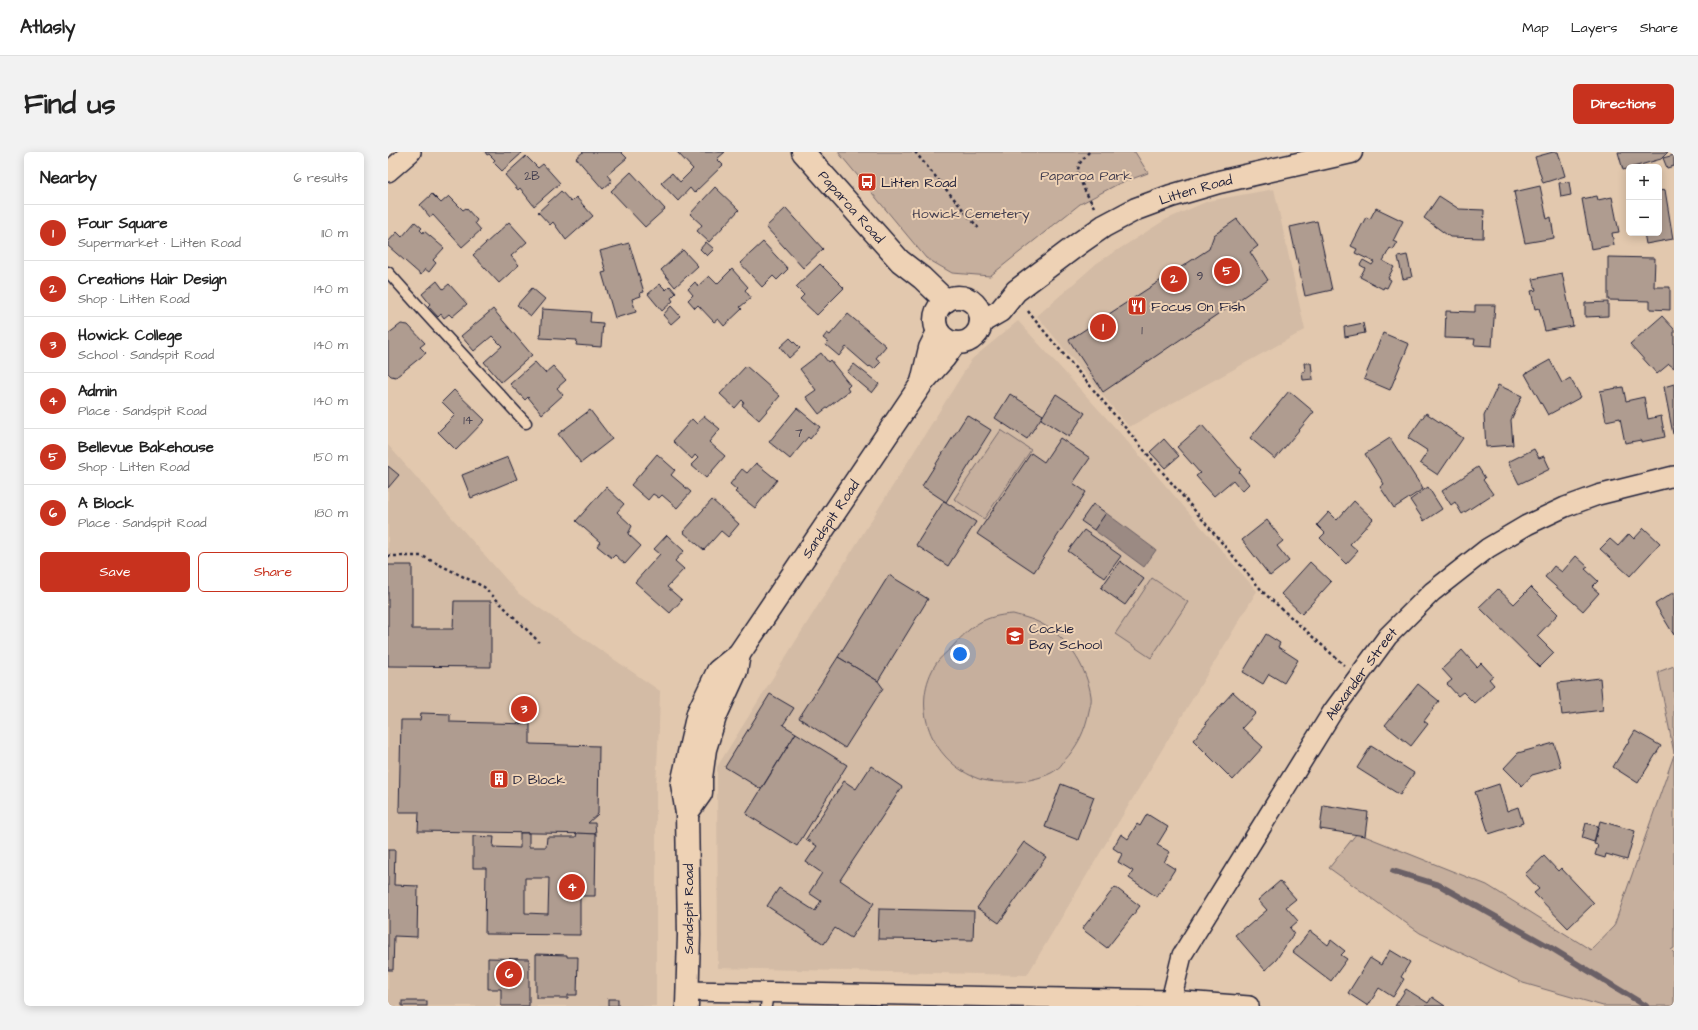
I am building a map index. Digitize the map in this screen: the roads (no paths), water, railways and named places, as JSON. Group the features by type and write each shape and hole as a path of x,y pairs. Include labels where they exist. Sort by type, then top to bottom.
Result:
{"main road":[{"name":"Paparoa Road","path":"803,152 900,261 922,278 944,322"},
{"name":"Litten Road","path":"978,313 1016,291 1104,226 1146,205 1219,182 1351,152"},
{"path":"958,298 966,298 978,313 977,334 967,341 944,322 958,298"},
{"name":"Sandspit Road","path":"687,999 689,935 687,813 682,784 698,713 718,670 739,654 922,383 944,358 944,322"}],"street":[{"path":"388,172 411,152"},
{"name":"Alexander Street","path":"1171,1000 1182,955 1332,711 1388,636 1432,592 1488,548 1527,525 1565,507 1598,495 1674,476"},
{"path":"687,999 1171,1000 1249,1006"}],"lane":[{"path":"388,272 526,423"}],"waterway":[{"path":"1393,871 1439,885 1548,946 1646,1006"}],"place":[{"name":"Litten Road","path":"867,182"},
{"name":"Bellevue Bakehouse","path":"1227,271"},
{"name":"Creations Hair Design","path":"1174,279"},
{"name":"Focus On Fish","path":"1137,306"},
{"name":"Four Square","path":"1103,327"},
{"name":"Cockle Bay School","path":"1015,636"},
{"name":"Howick College","path":"524,709"},
{"name":"D Block","path":"499,779"},
{"name":"Admin","path":"572,887"},
{"name":"A Block","path":"509,974"}],"park label":[{"name":"Paparoa Park","path":"1086,175"},
{"name":"Howick Cemetery","path":"971,213"}]}
